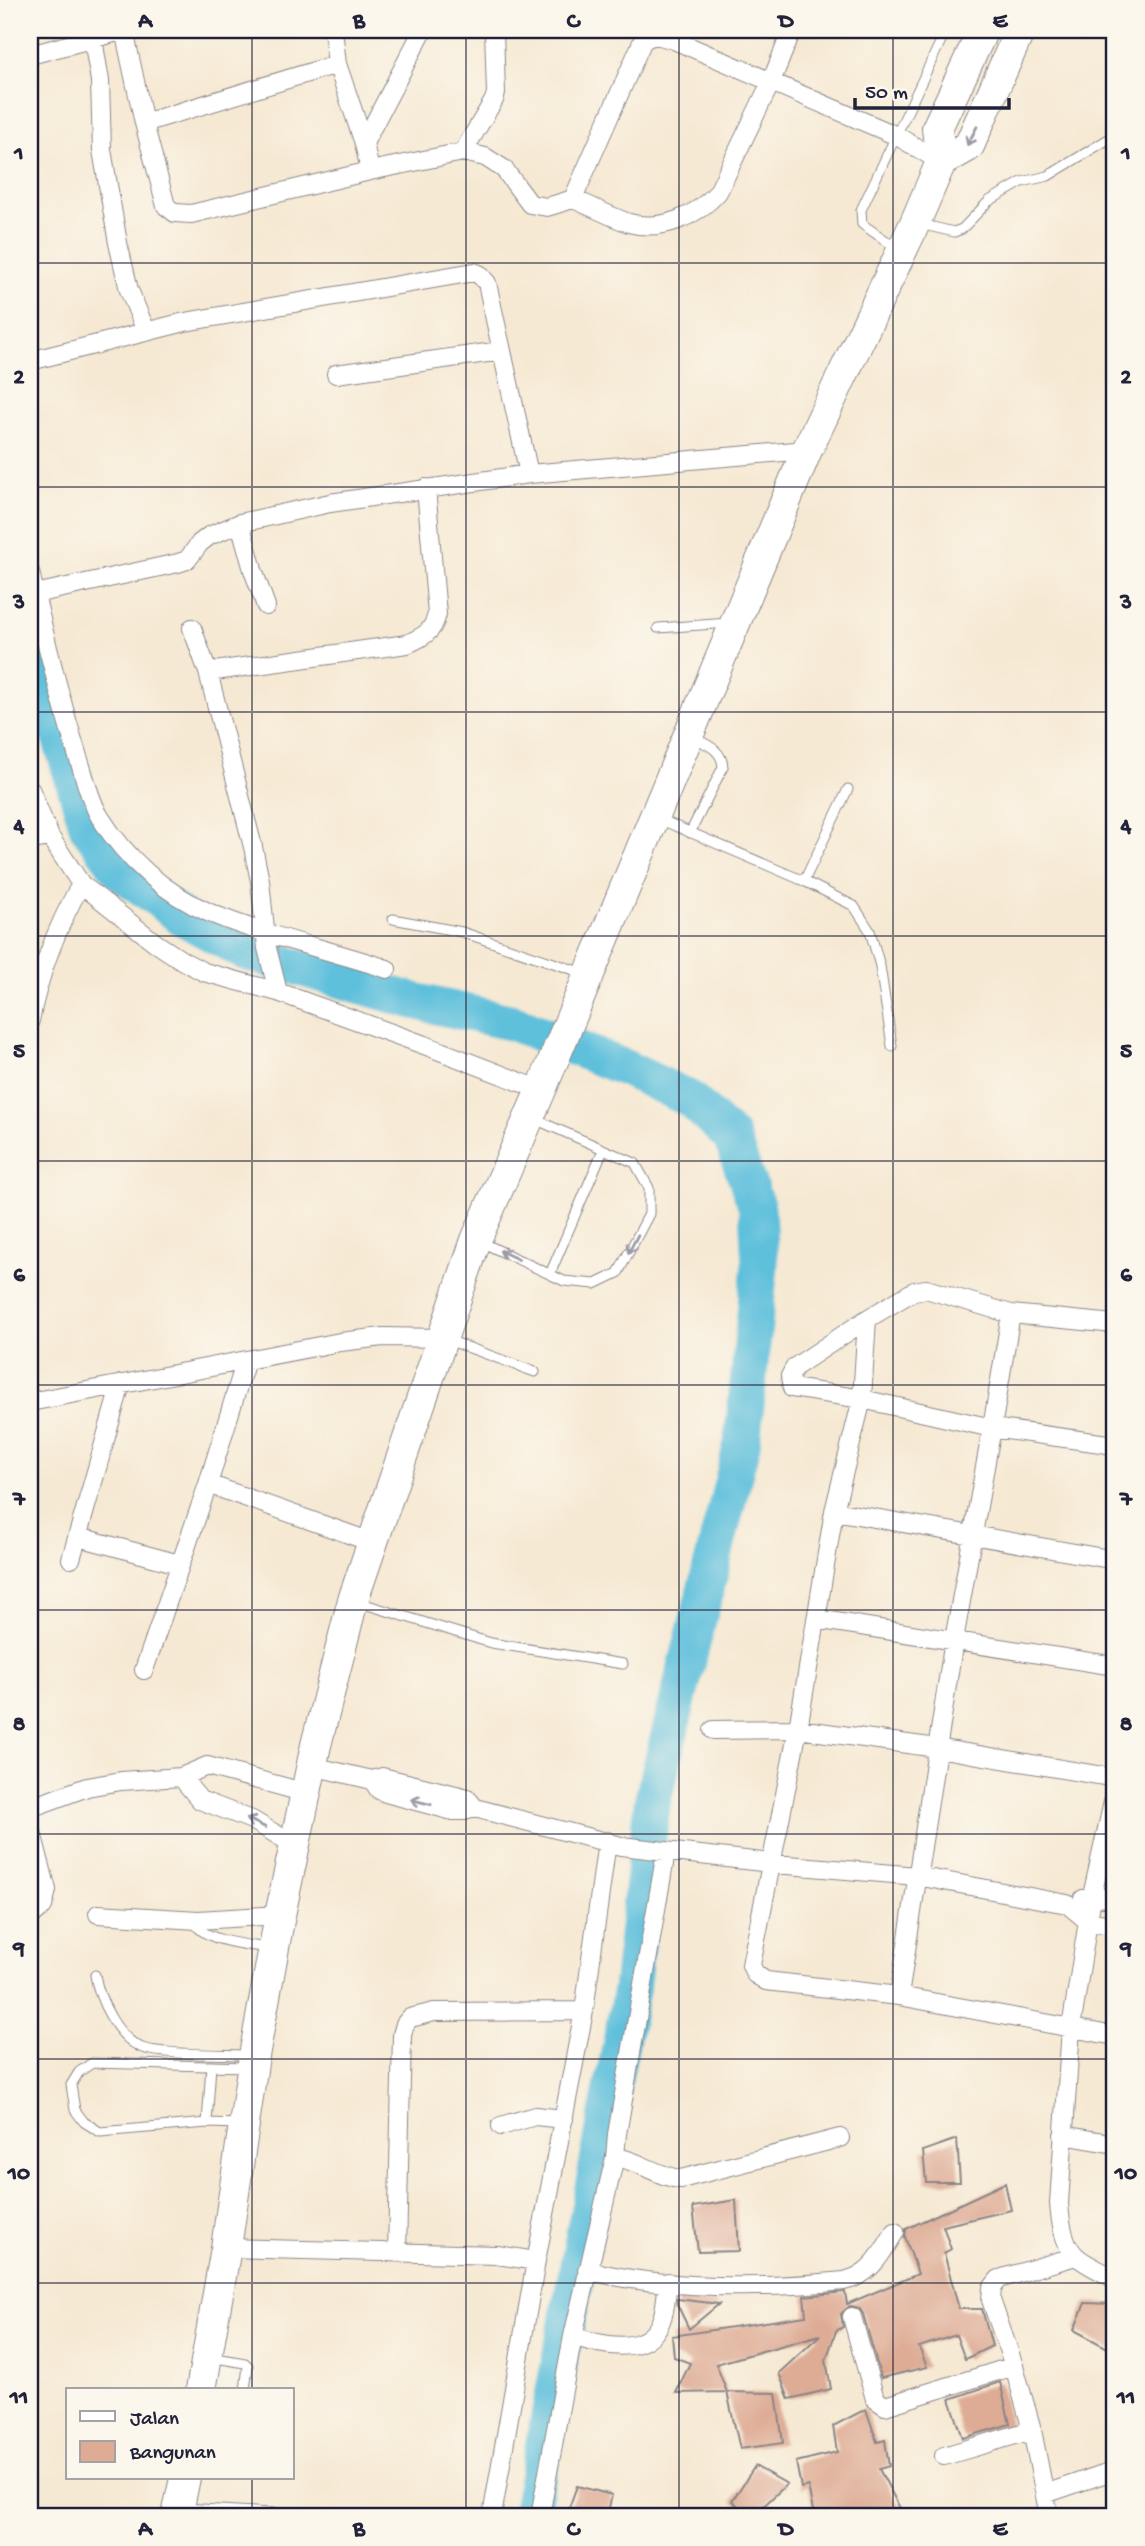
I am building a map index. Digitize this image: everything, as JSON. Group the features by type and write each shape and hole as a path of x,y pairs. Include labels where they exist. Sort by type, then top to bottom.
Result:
{"highway":[{"path":"201,2388 226,2248 253,2061 280,1915 309,1779 353,1600 476,1240 807,450 902,251 941,162 937,128 983,30"},
{"path":"941,162 969,146 1020,30"},
{"path":"178,2512 185,2480"}],"street":[{"path":"30,55 125,30 144,123 166,206 175,213 191,214 370,171 463,152 485,157 504,169 530,204 547,207 573,199 630,223 659,226 687,216 706,205 718,191 771,82 792,30"},
{"path":"333,30 337,64 364,143 370,171"},
{"path":"364,143 423,30"},
{"path":"463,152 495,100 494,30"},
{"path":"573,199 643,40 652,36 674,40 897,136 941,162"},
{"path":"93,39 100,81 102,150 118,243 129,290 146,331"},
{"path":"144,123 337,64"},
{"path":"30,361 185,321 423,283 468,272 479,274 487,283 528,474"},
{"path":"336,374 501,351"},
{"path":"35,594 187,560 209,536 240,523 330,503 528,474 807,450"},
{"path":"208,672 407,644 424,637 435,625 437,614 426,488"},
{"path":"240,523 266,606"},
{"path":"30,572 70,732 89,793 99,816 123,848 155,881 208,912 265,939 387,970"},
{"path":"192,628 208,672 253,848 260,881 265,939 276,984"},
{"path":"30,789 50,837 81,884 157,944 192,966 204,972 276,984 427,1046 538,1097"},
{"path":"30,839 50,837"},
{"path":"30,1021 35,993 60,924 81,884"},
{"path":"1115,1324 1012,1314 926,1289 914,1291 867,1319 795,1367 789,1376 792,1388 862,1399 992,1428 1115,1445"},
{"path":"898,1996 971,1534 1012,1314"},
{"path":"867,1319 862,1399 834,1511 798,1729 751,1965 755,1974 766,1981 898,1996 1115,2036"},
{"path":"30,1402 367,1338 442,1338"},
{"path":"144,1670 208,1484 246,1360"},
{"path":"71,1559 121,1384"},
{"path":"208,1484 374,1543"},
{"path":"834,1511 1115,1560"},
{"path":"79,1537 179,1564"},
{"path":"816,1619 1115,1666"},
{"path":"713,1730 798,1729 937,1748 1115,1778"},
{"path":"30,1808 87,1787 121,1781 181,1777 207,1766 309,1779 372,1780 379,1790 386,1793 453,1811 475,1808 614,1844 658,1852 916,1876 1067,1904 1089,1922 1115,1925"},
{"path":"181,1777 200,1800 252,1820 296,1846"},
{"path":"1115,1793 1092,1895 1071,2028 1060,2217 1068,2245 1076,2256 1115,2279"},
{"path":"30,1825 47,1890 43,1906 30,1917"},
{"path":"492,2516 536,2261 614,1844"},
{"path":"540,2516 573,2336 615,2157 658,1852"},
{"path":"1067,1904 1092,1895 1115,1899"},
{"path":"98,1914 193,1919 280,1915"},
{"path":"397,2253 402,2035 405,2024 410,2018 434,2012 584,2011"},
{"path":"501,2126 535,2116 564,2119"},
{"path":"1063,2135 1115,2144"},
{"path":"615,2157 632,2161 669,2178 681,2179 841,2138"},
{"path":"587,2270 668,2282 745,2287 844,2281 862,2275 871,2268 895,2232"},
{"path":"226,2248 497,2255 536,2261"},
{"path":"1049,2516 1032,2430 991,2300 992,2288 999,2280 1076,2256"},
{"path":"1094,2266 1115,2263"},
{"path":"573,2336 596,2344 630,2346 646,2341 655,2333 662,2319 668,2282"},
{"path":"852,2317 875,2399 885,2406 1014,2366"},
{"path":"944,2456 1032,2430"},
{"path":"1045,2494 1115,2470"}],"lane":[{"path":"902,251 862,224 860,216 946,30"},
{"path":"915,223 954,232 962,229 989,201 1022,182 1048,176 1115,135"},
{"path":"658,628 735,623"},
{"path":"688,735 717,751 723,767 690,833"},
{"path":"804,881 848,789"},
{"path":"654,817 804,881 854,906 870,931 880,966 892,1046"},
{"path":"393,919 474,935 588,975"},
{"path":"476,1240 564,1281 595,1284 618,1273 649,1214 649,1188 635,1163 603,1150 538,1097"},
{"path":"550,1274 603,1150"},
{"path":"442,1338 535,1372"},
{"path":"353,1600 491,1643 622,1664"},
{"path":"193,1919 195,1926 207,1936 274,1948"},
{"path":"95,1975 97,1988 117,2025 140,2048 253,2061"},
{"path":"244,2124 207,2123 100,2133 84,2122 75,2110 71,2085 79,2072 92,2063 211,2066 253,2061"},
{"path":"207,2123 211,2066"},
{"path":"208,2356 245,2363 248,2366 245,2388"},
{"path":"178,2512 306,2515"}],"building":[{"path":"957,2139 960,2182 926,2182 923,2151"},
{"path":"1005,2183 1011,2210 943,2226 951,2249 944,2253 959,2309 982,2309 992,2346 965,2359 956,2335 919,2347 927,2367 881,2378 863,2314 859,2308 850,2306 841,2314 843,2327 836,2331 826,2360 831,2389 789,2399 779,2373 820,2335 716,2364 727,2392 676,2393 690,2363 674,2357 672,2336 806,2316 804,2296 845,2292 847,2304 918,2274 905,2237 906,2229"},
{"path":"736,2200 739,2251 698,2252 693,2207"},
{"path":"677,2299 719,2304 689,2329"},
{"path":"1085,2303 1115,2304 1115,2352 1074,2330"},
{"path":"1000,2382 1010,2424 963,2438 950,2399"},
{"path":"727,2392 776,2393 783,2443 740,2449"},
{"path":"866,2409 877,2442 885,2440 889,2466 879,2469 901,2510 877,2516 814,2516 808,2486 801,2488 796,2462 837,2452 833,2426"},
{"path":"755,2466 787,2484 750,2516 732,2501"},
{"path":"577,2486 612,2495 607,2516 566,2516"}],"waterway":[{"path":"30,639 88,828 121,872 182,917 245,952 414,1001 514,1023 627,1069 690,1099 731,1137 757,1208 760,1265 742,1444 652,1803 631,1990 530,2516"}]}
